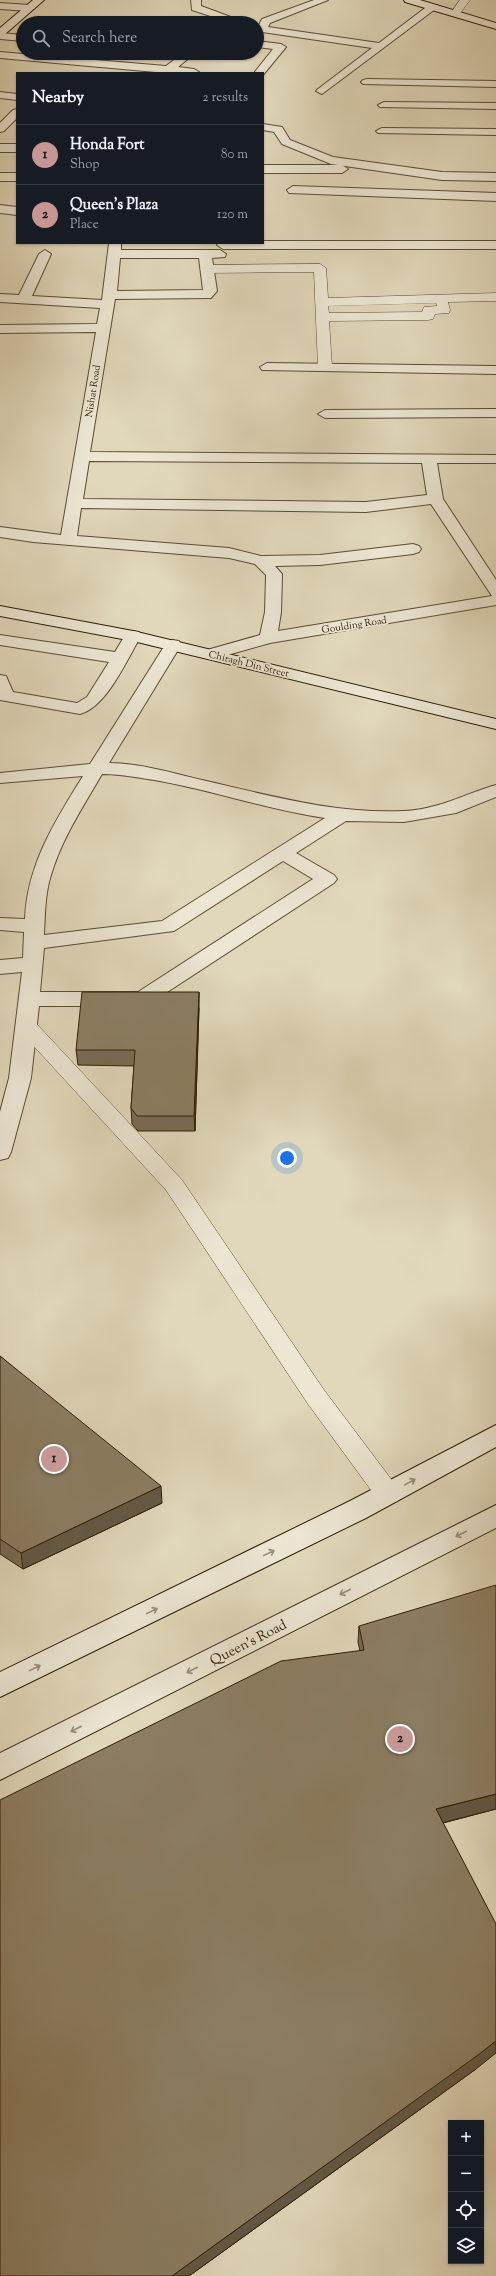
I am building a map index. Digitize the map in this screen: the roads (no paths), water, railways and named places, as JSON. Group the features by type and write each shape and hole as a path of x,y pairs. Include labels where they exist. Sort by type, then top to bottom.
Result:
{"street":[{"path":"24,16 39,0"},
{"path":"196,0 196,8 221,16"},
{"path":"264,23 266,21 323,0"},
{"path":"409,0 496,26"},
{"path":"0,6 30,8"},
{"path":"322,91 434,7"},
{"path":"0,35 16,25"},
{"path":"264,30 380,46"},
{"path":"0,35 16,37"},
{"path":"260,72 281,47 264,45"},
{"path":"0,55 16,56"},
{"path":"57,60 80,62 126,61 168,70 194,72"},
{"path":"168,70 181,60"},
{"path":"367,82 496,84"},
{"path":"0,95 16,97"},
{"path":"384,105 496,106"},
{"path":"8,125 16,113"},
{"path":"264,127 278,129 286,142"},
{"path":"382,131 496,132"},
{"path":"271,142 286,142 331,160 442,176 496,177"},
{"path":"0,148 16,148"},
{"path":"264,169 363,170 378,167"},
{"path":"0,177 16,177"},
{"path":"293,190 496,197"},
{"path":"0,209 16,211"},
{"path":"114,249 222,254 223,244 496,245"},
{"name":"Nishat Road","path":"68,540 108,299 114,249"},
{"path":"23,300 45,254"},
{"path":"0,298 23,300 108,299 206,295 210,291 205,254"},
{"path":"0,329 103,328"},
{"path":"267,367 496,370"},
{"path":"325,414 496,413"},
{"path":"82,456 496,459"},
{"path":"429,458 435,499 496,592"},
{"path":"74,503 366,507 435,499"},
{"path":"0,532 68,540 229,554 261,561 320,560 413,549"},
{"path":"261,561 274,574 273,612 268,638"},
{"name":"Goulding Road","path":"213,654 268,638 496,600"},
{"name":"Chiragh Din Street","path":"1,613 92,627 133,636 213,654 496,724"},
{"path":"1,685 6,696 80,709 94,700 133,636"},
{"path":"0,640 119,658"},
{"path":"0,1152 10,1079 26,1025 33,964 35,907 41,875 59,830 173,645"},
{"path":"0,778 125,769 164,776 235,795 342,815 372,819 427,815 472,803 496,791"},
{"path":"0,924 34,935 167,927 342,815"},
{"path":"29,999 142,999 327,879 282,853"},
{"path":"0,967 33,964"},
{"path":"0,1685 388,1494 496,1435"},
{"name":"Queen's Road","path":"0,1767 496,1516"}],"lane":[{"path":"455,14 465,0"},
{"path":"206,269 320,268 325,367"},
{"path":"322,302 378,302 441,298 496,297"},
{"path":"322,317 428,316 429,310 444,310 441,298"},
{"path":"26,1025 174,1185 316,1397 388,1494"}],"place":[{"name":"Honda Fort","path":"54,1459"},
{"name":"Queen's Plaza","path":"400,1739"}]}
